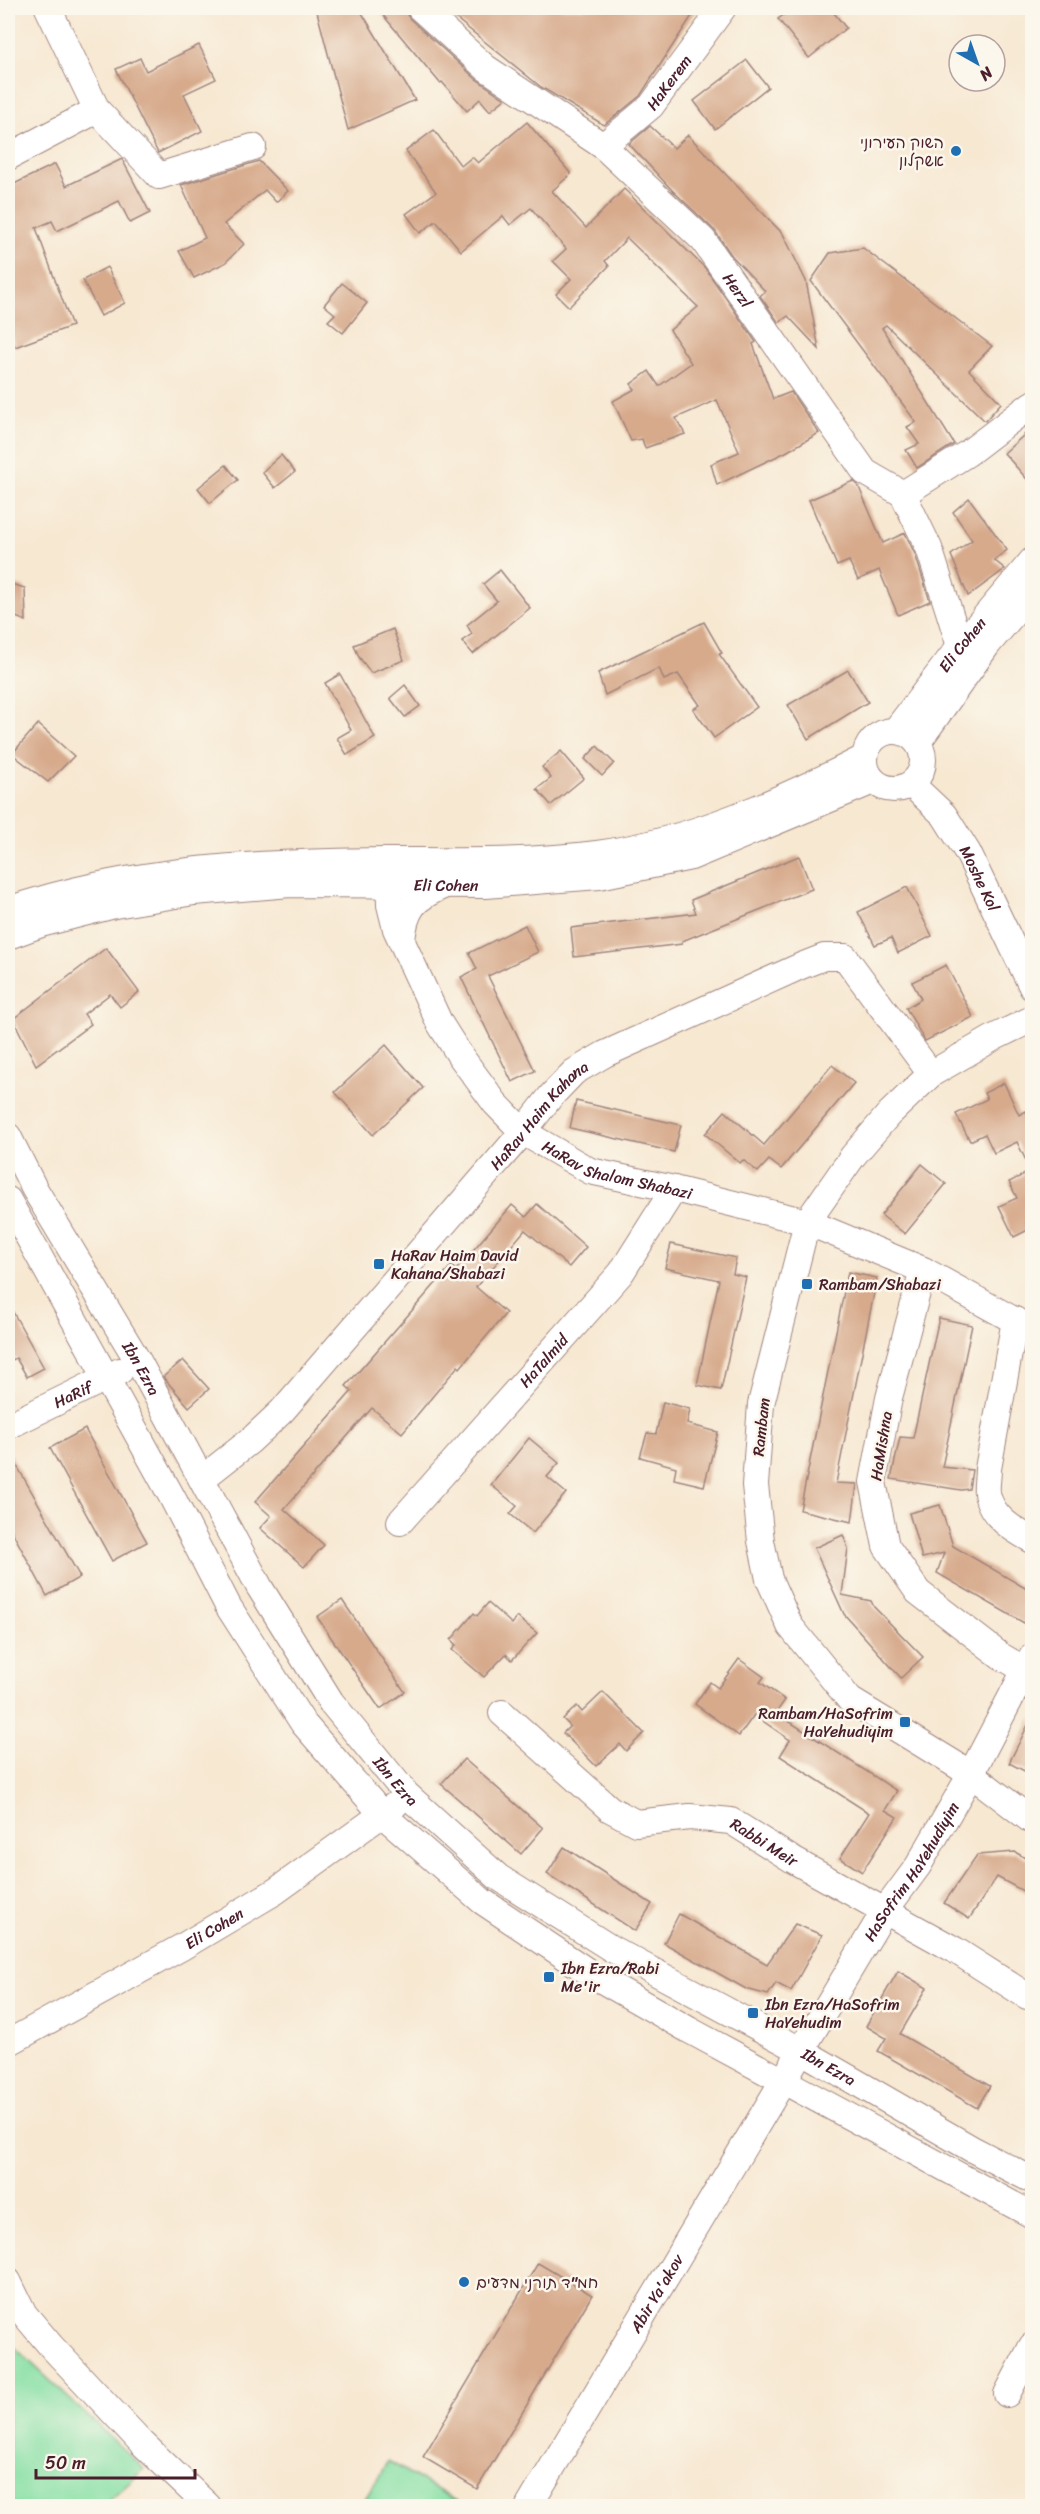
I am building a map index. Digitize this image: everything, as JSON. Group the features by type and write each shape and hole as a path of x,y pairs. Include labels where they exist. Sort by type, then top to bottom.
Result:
{"street":[{"path":"48,8 98,110 159,176 253,147"},
{"name":"Herzl","path":"420,8 486,68 603,146 703,240 865,472 903,494"},
{"name":"HaKerem","path":"603,146 651,106 723,8"},
{"path":"8,157 98,110"},
{"path":"960,646 928,548 903,494 968,453 1032,404"},
{"name":"Eli Cohen","path":"907,736 960,646 1032,561"},
{"name":"Eli Cohen","path":"907,736 1032,592"},
{"path":"878,735 907,736 922,749 923,765 917,778 911,784 896,789 888,789 873,781 866,771 864,758 871,741 878,735"},
{"name":"Eli Cohen","path":"8,936 40,924 115,905 194,892 598,854 679,837 809,786 864,758"},
{"name":"Eli Cohen","path":"8,910 95,885 170,873 284,863 389,873 445,885 486,885 599,876 691,857 873,781"},
{"name":"Moshe Kol","path":"911,784 944,815 968,853 1032,987"},
{"name":"HaRav Shalom Shabazi","path":"389,873 390,905 402,945 440,1024 495,1103 523,1132 590,1171 807,1222 923,1270 1024,1325"},
{"path":"402,945 403,925 411,906 421,897 445,885"},
{"name":"HaRav Haim Kahana","path":"203,1478 282,1411 523,1132 551,1096 574,1072 605,1054 824,957 845,957 931,1074"},
{"name":"Rambam","path":"1032,1019 995,1037 931,1074 889,1113 853,1156 807,1222 761,1404 755,1485 761,1541 769,1579 790,1626 850,1700 971,1774 1032,1821"},
{"name":"Ibn Ezra","path":"8,1136 34,1188 138,1361 203,1478 260,1588 331,1702 407,1795 498,1877 612,1949 802,2051 972,2149 1032,2180"},
{"name":"HaTalmid","path":"400,1522 621,1273 674,1189"},
{"name":"Ibn Ezra","path":"8,1200 15,1233 107,1379 234,1615 303,1723 383,1815 482,1901 593,1975 1032,2214"},
{"name":"HaMishna","path":"923,1270 889,1398 873,1482 886,1546 918,1592 1001,1656 1028,1664"},
{"path":"1024,1325 988,1469 987,1494 996,1513 1011,1528 1032,1540"},
{"name":"HaRif","path":"8,1426 107,1379 138,1361"},
{"name":"HaSofrim HaYehudiyim","path":"784,2081 884,1912 918,1866 971,1774 1028,1664"},
{"name":"Rabbi Meir","path":"502,1713 610,1809 636,1823 690,1817 731,1821 793,1860 955,1950 1028,1996 1032,1996"},
{"name":"Eli Cohen","path":"8,2043 182,1947 276,1891 383,1815 407,1795"},
{"name":"Abir Ya'akov","path":"529,2506 784,2081"},
{"path":"8,2281 24,2314 51,2346 142,2443 208,2506"},
{"path":"1007,2394 1032,2346"}],"green space":[{"path":"8,2341 144,2469 102,2506 8,2506"},
{"path":"388,2461 465,2506 361,2506"}],"building":[{"path":"316,8 359,8 415,100 348,130"},
{"path":"377,8 402,8 410,19 476,79 505,99 490,111 480,99 467,111 442,82 440,83"},
{"path":"443,8 697,8 640,96 604,125 541,87"},
{"path":"794,8 830,8 846,28 809,58 778,19"},
{"path":"199,45 216,79 184,94 202,131 158,153 116,69 140,58 146,71"},
{"path":"747,60 768,87 715,129 694,101"},
{"path":"527,122 571,174 552,191 586,228 624,189 705,268 756,342 753,344 773,399 791,392 819,433 786,452 717,485 711,464 739,452 717,400 676,418 685,434 645,448 642,439 631,441 613,401 635,389 631,384 649,371 659,386 691,363 670,330 698,307 627,238 605,261 609,266 569,307 556,294 571,279 553,261 566,249 531,208 510,225 503,216 461,251 436,221 420,233 406,214 436,192 406,151 434,130 461,166 472,157 478,163"},
{"path":"650,126 674,148 688,135 783,234 806,281 819,349 788,316 779,323 760,296 765,291 732,256 715,231 629,144"},
{"path":"122,159 150,213 130,223 119,201 57,231 52,221 36,228 72,326 15,347 8,326 8,187 55,164 66,186"},
{"path":"259,161 288,191 276,202 265,190 224,224 244,244 225,263 194,278 179,251 205,238 181,185"},
{"path":"863,248 992,346 969,370 1001,403 985,421 886,325 882,328 954,444 917,468 906,450 919,444 907,427 916,422 811,281 830,253"},
{"path":"107,267 125,303 101,316 83,280"},
{"path":"342,283 367,303 343,333 328,321 335,314 324,305"},
{"path":"1032,428 1032,485 1004,453"},
{"path":"281,455 295,472 275,488 262,472"},
{"path":"226,465 238,480 210,503 198,488"},
{"path":"853,481 858,485 883,543 905,533 915,554 930,601 898,615 879,570 858,580 849,561 837,566 809,500"},
{"path":"969,498 1007,550 994,560 1005,569 968,596 951,555 972,540 953,512"},
{"path":"500,570 530,608 473,654 462,641 472,634 467,625 497,601 483,584"},
{"path":"8,583 25,588 26,621 8,614"},
{"path":"704,622 722,653 719,654 757,707 714,738 693,709 700,705 678,674 664,680 659,668 605,695 598,673"},
{"path":"393,629 404,660 371,673 359,657 354,645"},
{"path":"848,670 868,702 808,739 788,705"},
{"path":"340,674 375,738 347,755 337,738 351,730 325,683"},
{"path":"405,685 420,706 405,717 390,698"},
{"path":"38,724 74,756 48,782 12,754"},
{"path":"597,746 614,763 602,776 585,759"},
{"path":"561,751 584,778 551,805 537,789 551,778 542,767"},
{"path":"799,856 812,889 682,941 682,944 574,957 571,928 696,913 691,900"},
{"path":"907,887 932,936 898,953 891,938 875,945 858,912"},
{"path":"525,925 538,952 488,976 535,1071 512,1082 461,977 477,969 469,953"},
{"path":"106,948 139,992 120,1007 110,994 84,1014 91,1024 36,1065 13,1019"},
{"path":"946,965 973,1017 925,1041 906,1008 921,999 912,982"},
{"path":"386,1045 423,1088 373,1135 335,1092"},
{"path":"832,1065 854,1083 781,1169 769,1160 758,1172 743,1160 740,1163 705,1134 725,1111 764,1145"},
{"path":"1004,1083 1019,1115 1026,1111 1032,1124 1032,1230 1029,1222 1026,1223 1030,1229 1014,1237 999,1206 1017,1198 1009,1182 1031,1171 1017,1142 994,1153 985,1134 970,1141 956,1114 987,1099 984,1093"},
{"path":"576,1101 681,1125 674,1152 570,1128"},
{"path":"922,1164 946,1184 905,1234 881,1215"},
{"path":"537,1204 586,1247 569,1267 525,1230 476,1287 506,1313 460,1368 458,1366 402,1433 372,1408 284,1509 324,1545 304,1567 260,1528 271,1516 255,1502 352,1391 346,1386 451,1266 456,1270 512,1205 526,1217"},
{"path":"671,1244 736,1258 733,1274 746,1277 721,1390 697,1385 719,1280 665,1268"},
{"path":"848,1272 877,1278 836,1483 857,1484 852,1522 800,1510"},
{"path":"8,1303 44,1368 27,1377 16,1358 8,1362"},
{"path":"939,1318 972,1325 942,1467 972,1470 969,1489 961,1490 891,1479 900,1437 913,1438"},
{"path":"183,1360 209,1389 189,1407 163,1377"},
{"path":"663,1402 690,1409 687,1424 718,1432 704,1486 674,1479 676,1467 640,1457 647,1433 656,1434"},
{"path":"85,1429 147,1542 112,1561 50,1448"},
{"path":"529,1438 559,1463 547,1477 566,1493 533,1533 510,1514 517,1506 491,1485"},
{"path":"8,1450 80,1577 47,1596 8,1524"},
{"path":"940,1505 953,1546 1032,1592 1032,1613 1024,1623 937,1573 944,1553 922,1558 909,1513"},
{"path":"843,1535 848,1548 842,1595 871,1601 874,1607 923,1657 901,1678 844,1614 814,1548"},
{"path":"342,1600 405,1692 380,1709 317,1617"},
{"path":"488,1603 512,1624 517,1617 537,1633 512,1660 506,1654 484,1677 452,1650 456,1645 451,1640 474,1613 477,1616"},
{"path":"739,1659 764,1677 760,1682 785,1700 776,1713 897,1791 885,1810 897,1817 862,1872 840,1858 869,1813 780,1756 790,1740 754,1715 739,1736 695,1704 710,1682 718,1688"},
{"path":"603,1692 644,1733 626,1751 620,1744 596,1766 563,1733 570,1726 563,1719 577,1706 582,1712"},
{"path":"1032,1717 1032,1775 1009,1763"},
{"path":"464,1759 543,1828 521,1854 441,1784"},
{"path":"564,1847 652,1904 635,1931 547,1874"},
{"path":"1015,1852 1032,1862 1032,1896 997,1877 969,1919 944,1903 977,1855"},
{"path":"679,1914 767,1964 795,1924 822,1935 791,1991 776,1983 768,1995 746,1989 664,1943"},
{"path":"898,1971 927,1988 900,2034 990,2086 977,2108 878,2051 886,2038 866,2026"},
{"path":"538,2263 592,2295 477,2489 423,2457"}],"place":[{"name":"השוק העירוני אשקלון","path":"956,151"},
{"name":"HaRav Haim David Kahana/Shabazi","path":"379,1264"},
{"name":"Rambam/Shabazi","path":"807,1284"},
{"name":"Rambam/HaSofrim HaYehudiyim","path":"905,1722"},
{"name":"Ibn Ezra/Rabi Me'ir","path":"549,1977"},
{"name":"Ibn Ezra/HaSofrim HaYehudim","path":"753,2013"},
{"name":"חמ\"ד תורני מדעים","path":"464,2282"}]}
